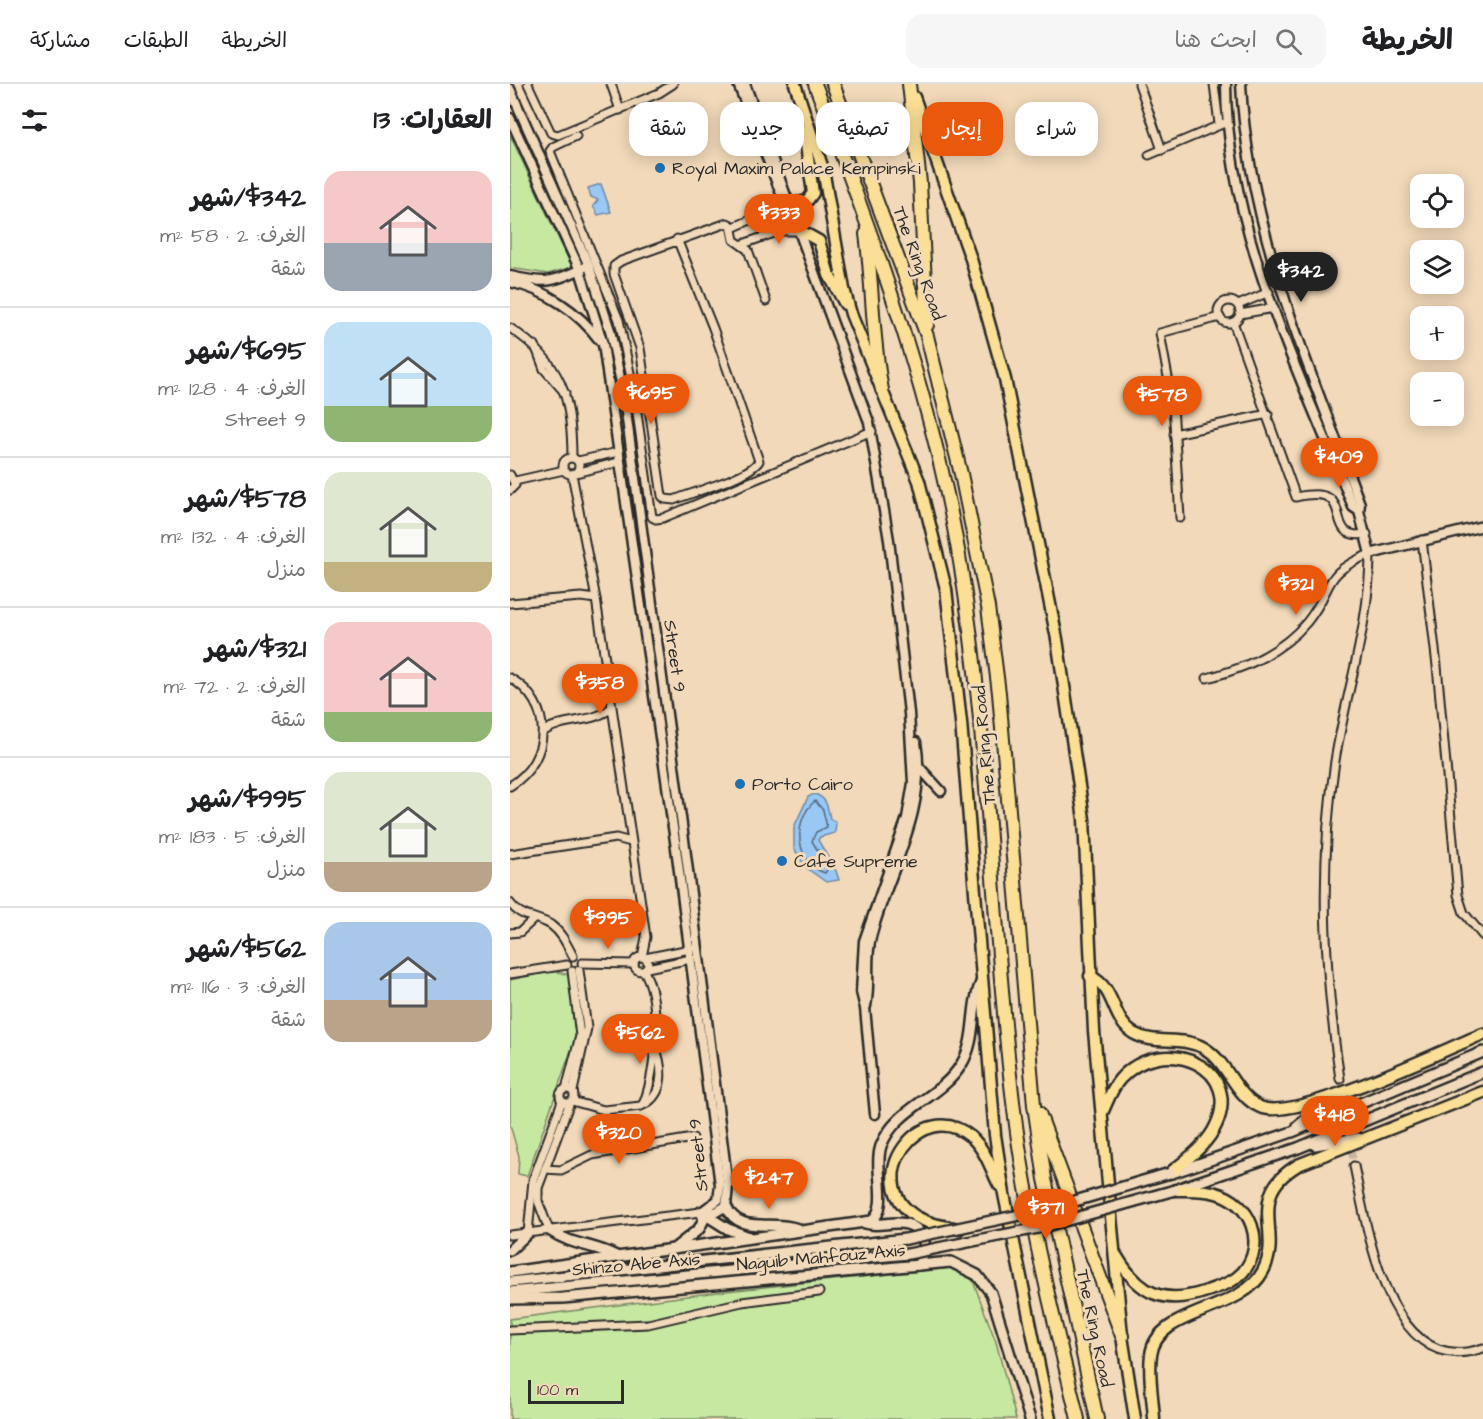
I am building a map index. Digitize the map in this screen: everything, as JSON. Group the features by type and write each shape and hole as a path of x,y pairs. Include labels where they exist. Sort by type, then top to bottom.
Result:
{"highway":[{"name":"The Ring Road","path":"795,84 825,179 844,289 851,314 919,481 946,589 961,722 995,1135 1004,1194 1050,1419"},
{"name":"The Ring Road","path":"815,84 863,209 900,317 945,479 958,549 979,694 1007,1046 1019,1144 1036,1250 1078,1419"},
{"name":"The Ring Road","path":"833,84 927,336 961,474 988,607 999,693 1034,1105 1045,1179 1097,1419"},
{"path":"909,84 920,183 927,336"},
{"name":"The Ring Road","path":"909,84 971,259 1005,379 1034,515 1056,639 1084,819 1090,976 1122,1336 1135,1419"},
{"path":"788,204 807,201 813,193 805,138 808,120"},
{"path":"863,209 872,280 874,341 882,390"},
{"path":"798,231 811,234 819,241 829,275 851,314"},
{"path":"1090,976 1107,989 1120,1021 1130,1030 1148,1039 1178,1040 1203,1048 1217,1059 1246,1097 1260,1107 1276,1111 1287,1110 1336,1095 1483,1034"},
{"path":"1102,1114 1111,1092 1124,1075 1143,1063 1171,1056 1194,1061 1207,1070 1220,1090 1222,1106 1217,1122 1209,1138 1170,1173"},
{"path":"1154,1419 1151,1354 1155,1343 1174,1323 1229,1302 1249,1290 1257,1281 1270,1249 1268,1203 1282,1177 1298,1165 1483,1092"},
{"path":"1034,1105 1045,1124 1122,1336"},
{"path":"959,1229 928,1222 908,1211 899,1199 894,1185 895,1162 911,1138 924,1130 937,1126 952,1127 965,1133 976,1142 984,1154 1004,1194"},
{"path":"1114,1251 1132,1279 1159,1295 1190,1297 1226,1284 1243,1272 1254,1248 1253,1228 1240,1205 1218,1193 1175,1190"}],"main road":[{"name":"Naguib Mahfouz Axis","path":"510,1272 757,1238 800,1229 865,1223 875,1218 881,1208 877,1164 885,1138 898,1119 937,1093 961,1066 973,1037 975,999 982,980"},
{"path":"1170,1173 1292,1132 1483,1052"},
{"path":"1175,1190 1298,1148 1483,1072"},
{"path":"1292,1132 1336,1095"},
{"path":"1298,1148 1376,1135"},
{"name":"Shinzo Abe Axis","path":"510,1282 906,1239 1048,1209 1170,1173"},
{"name":"Shinzo Abe Axis","path":"510,1292 908,1254 1088,1216 1175,1190"},
{"path":"726,1206 734,1220 742,1225 775,1223 800,1229"},
{"path":"701,1212 733,1232 757,1238"},
{"path":"674,1248 701,1226 704,1219 701,1212"},
{"path":"865,1223 901,1223 917,1230 924,1238 926,1248 918,1265"},
{"path":"549,1230 572,1244 598,1249 616,1256"},
{"path":"510,1250 528,1233"},
{"name":"Naguib Mahfouz Axis","path":"510,1299 563,1298 943,1261 958,1264 977,1275 995,1299 1030,1419"}],"street":[{"path":"528,84 547,126 554,135 620,110 673,84"},
{"path":"611,84 620,110"},
{"path":"738,84 788,204"},
{"path":"745,84 872,431 889,540 909,713 913,774 911,801 866,932 861,993 865,1008 875,1114"},
{"path":"1139,84 1162,150"},
{"path":"1214,84 1239,200 1274,308 1353,507 1359,511"},
{"path":"1223,123 1226,84"},
{"path":"1241,84 1248,162 1258,212 1281,287 1360,504 1359,511 1367,534 1370,554 1367,606 1336,759 1326,847 1325,961 1340,1079"},
{"name":"Street 9","path":"510,89 589,266 610,330 624,397 681,848 728,1186 726,1206 716,1212 701,1212"},
{"name":"Street 9","path":"510,118 580,270 603,344 652,694 681,848 691,959 721,1190 718,1200 701,1212"},
{"path":"1149,155 1223,123"},
{"path":"576,136 553,147 550,151 619,320 632,381 652,517 663,518 872,431"},
{"path":"732,228 788,204"},
{"path":"678,239 713,328 759,461 750,469 669,500 662,495 640,348 613,270 621,261 678,239 725,223 732,228 734,240 743,244 748,250 766,301"},
{"path":"743,244 780,231 798,231"},
{"path":"510,276 544,282 563,279 589,266"},
{"path":"510,282 540,292 567,307 587,324 603,344"},
{"path":"1238,305 1269,292"},
{"path":"1240,314 1238,305 1231,301 1219,308 1220,316 1227,322 1233,322 1240,314 1274,308"},
{"path":"1180,518 1172,395 1160,333 1220,316"},
{"path":"1233,322 1296,497 1317,493 1327,495 1333,502 1346,533 1354,536 1367,534"},
{"path":"510,328 535,345 551,364 566,395 575,459 580,467 574,474"},
{"path":"611,400 624,397"},
{"path":"1174,434 1268,414"},
{"path":"564,470 566,460 618,452"},
{"path":"510,490 513,478 564,470 574,474 619,462"},
{"path":"569,1090 561,1094 568,1101 604,1110 641,1106 654,1099 660,1081 661,1063 656,1050 652,997 644,957 645,937 596,599 574,474"},
{"path":"1207,678 1247,665 1284,643 1307,621 1336,572 1370,554 1483,526"},
{"path":"630,531 641,529"},
{"path":"1422,540 1458,896 1464,913 1483,936"},
{"path":"581,597 594,588"},
{"path":"510,603 581,597 596,599"},
{"path":"510,678 535,699 544,731 535,761 520,779 510,786"},
{"path":"652,694 663,694"},
{"path":"544,731 558,723 599,717 611,708"},
{"path":"864,966 872,931 915,812 919,767 914,726 909,713"},
{"path":"599,717 614,724"},
{"path":"542,718 558,723"},
{"path":"919,767 941,791"},
{"path":"616,838 628,828"},
{"path":"510,854 616,838 631,842"},
{"path":"510,903 519,912 544,921 559,933 573,956 575,967 580,1036 568,1101 537,1195 549,1230"},
{"path":"510,933 520,932 534,919"},
{"path":"633,964 636,958 690,949"},
{"path":"633,964 638,971 691,959"},
{"path":"510,974 633,964"},
{"path":"528,1233 533,1180 568,1101"},
{"path":"545,1169 561,1170 592,1155 693,1138"},
{"path":"1354,1166 1379,1268 1406,1326 1421,1340 1441,1350 1463,1352 1483,1348"},
{"path":"510,1235 701,1212"},
{"path":"510,1330 648,1324 742,1302 819,1292"}],"green space":[{"path":"510,135 572,267 548,274 510,268"},
{"path":"553,971 569,975 577,1033 527,1176 518,1174 519,1156 510,1125 510,980"},
{"path":"950,1268 967,1273 973,1281 996,1342 1016,1419 510,1419 510,1319 726,1291"}],"water":[{"path":"601,184 611,212 598,215 593,206 598,200 591,197 588,188"},
{"path":"814,794 824,800 830,819 836,822 835,833 820,837 818,840 839,880 826,882 805,867 794,848 794,827 808,797"}],"tunnel":[{"path":"1340,1079 1354,1166"}],"place":[{"name":"Royal Maxim Palace Kempinski","path":"660,168"},
{"name":"Porto Cairo","path":"740,784"},
{"name":"Cafe Supreme","path":"782,861"}]}
